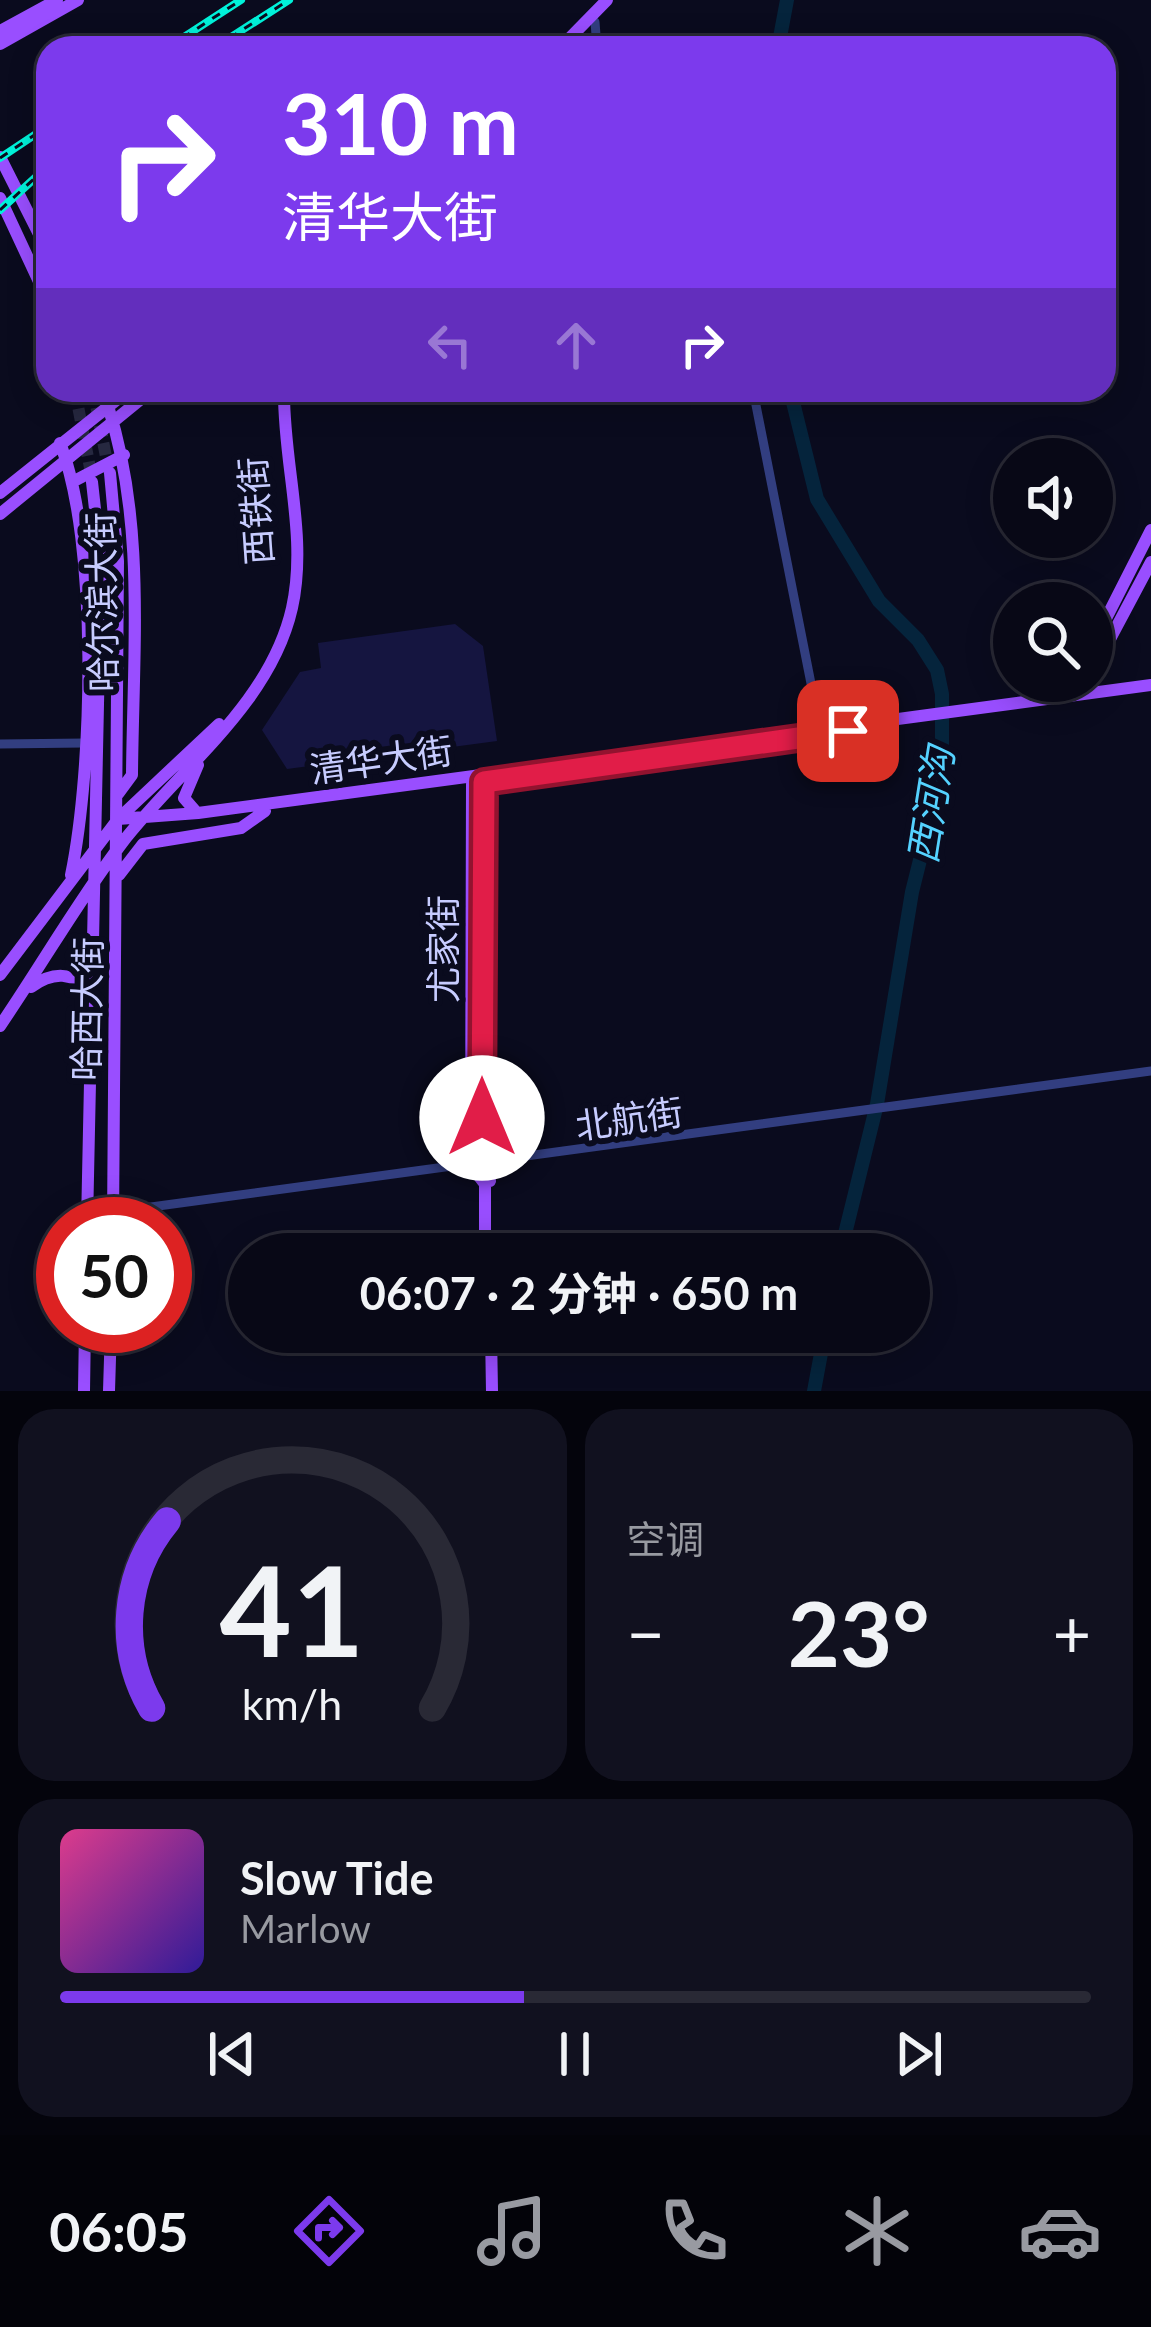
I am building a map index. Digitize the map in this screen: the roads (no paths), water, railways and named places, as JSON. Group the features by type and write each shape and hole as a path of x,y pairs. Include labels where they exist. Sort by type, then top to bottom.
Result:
{"main road":[{"path":"0,31 57,0"},
{"path":"0,44 78,0"},
{"path":"582,36 611,0"},
{"path":"573,36 611,0"},
{"path":"0,157 36,228"},
{"path":"0,198 36,275"},
{"path":"0,514 66,458 119,402"},
{"path":"0,494 60,443 130,402"},
{"name":"西铁街","path":"205,747 260,680 291,613 298,546 282,402"},
{"name":"哈尔滨大街","path":"110,413 124,455 135,559 125,775"},
{"name":"哈尔滨大街","path":"60,443 76,480 85,565 83,815 71,875"},
{"path":"76,480 124,455"},
{"path":"110,473 118,561 125,775 164,775"},
{"name":"哈西大街","path":"88,1197 101,563 92,482"},
{"path":"1113,605 1151,530"},
{"path":"1113,634 1151,562"},
{"name":"清华大街","path":"1113,694 1151,689"},
{"name":"清华大街","path":"138,824 820,729 1057,702"},
{"name":"清华大街","path":"118,819 138,824 265,812 875,724"},
{"path":"0,975 71,875 118,819 164,775 205,747"},
{"path":"198,813 184,798 205,747"},
{"path":"0,1026 118,849 205,747"},
{"name":"哈西大街","path":"114,1197 117,795 125,775"},
{"name":"尤家街","path":"478,783 476,1166 490,1183 489,1233"},
{"path":"117,882 125,860 143,844 241,828 265,812"},
{"path":"21,995 55,975 75,979 92,997"},
{"path":"84,1391 85,1353"},
{"path":"110,1391 111,1353"},
{"path":"488,1353 489,1391"}],"street":[{"path":"595,22 596,36"},
{"path":"755,402 820,729"},
{"path":"0,744 84,743"},
{"name":"北航街","path":"192,1207 1151,1071"}],"waterway":[{"name":"西河沟","path":"780,36 787,0"},
{"name":"西河沟","path":"793,402 817,499 879,601 918,640 937,670 942,694 942,772 912,892 877,1104 845,1233"},
{"name":"西河沟","path":"814,1391 821,1353"}],"tunnel":[{"path":"77,402 92,478"},
{"path":"95,402 109,472"}],"railway":[{"path":"186,36 241,0"},
{"path":"233,36 289,0"},
{"path":"0,158 36,134"},
{"path":"0,210 36,177"}]}
